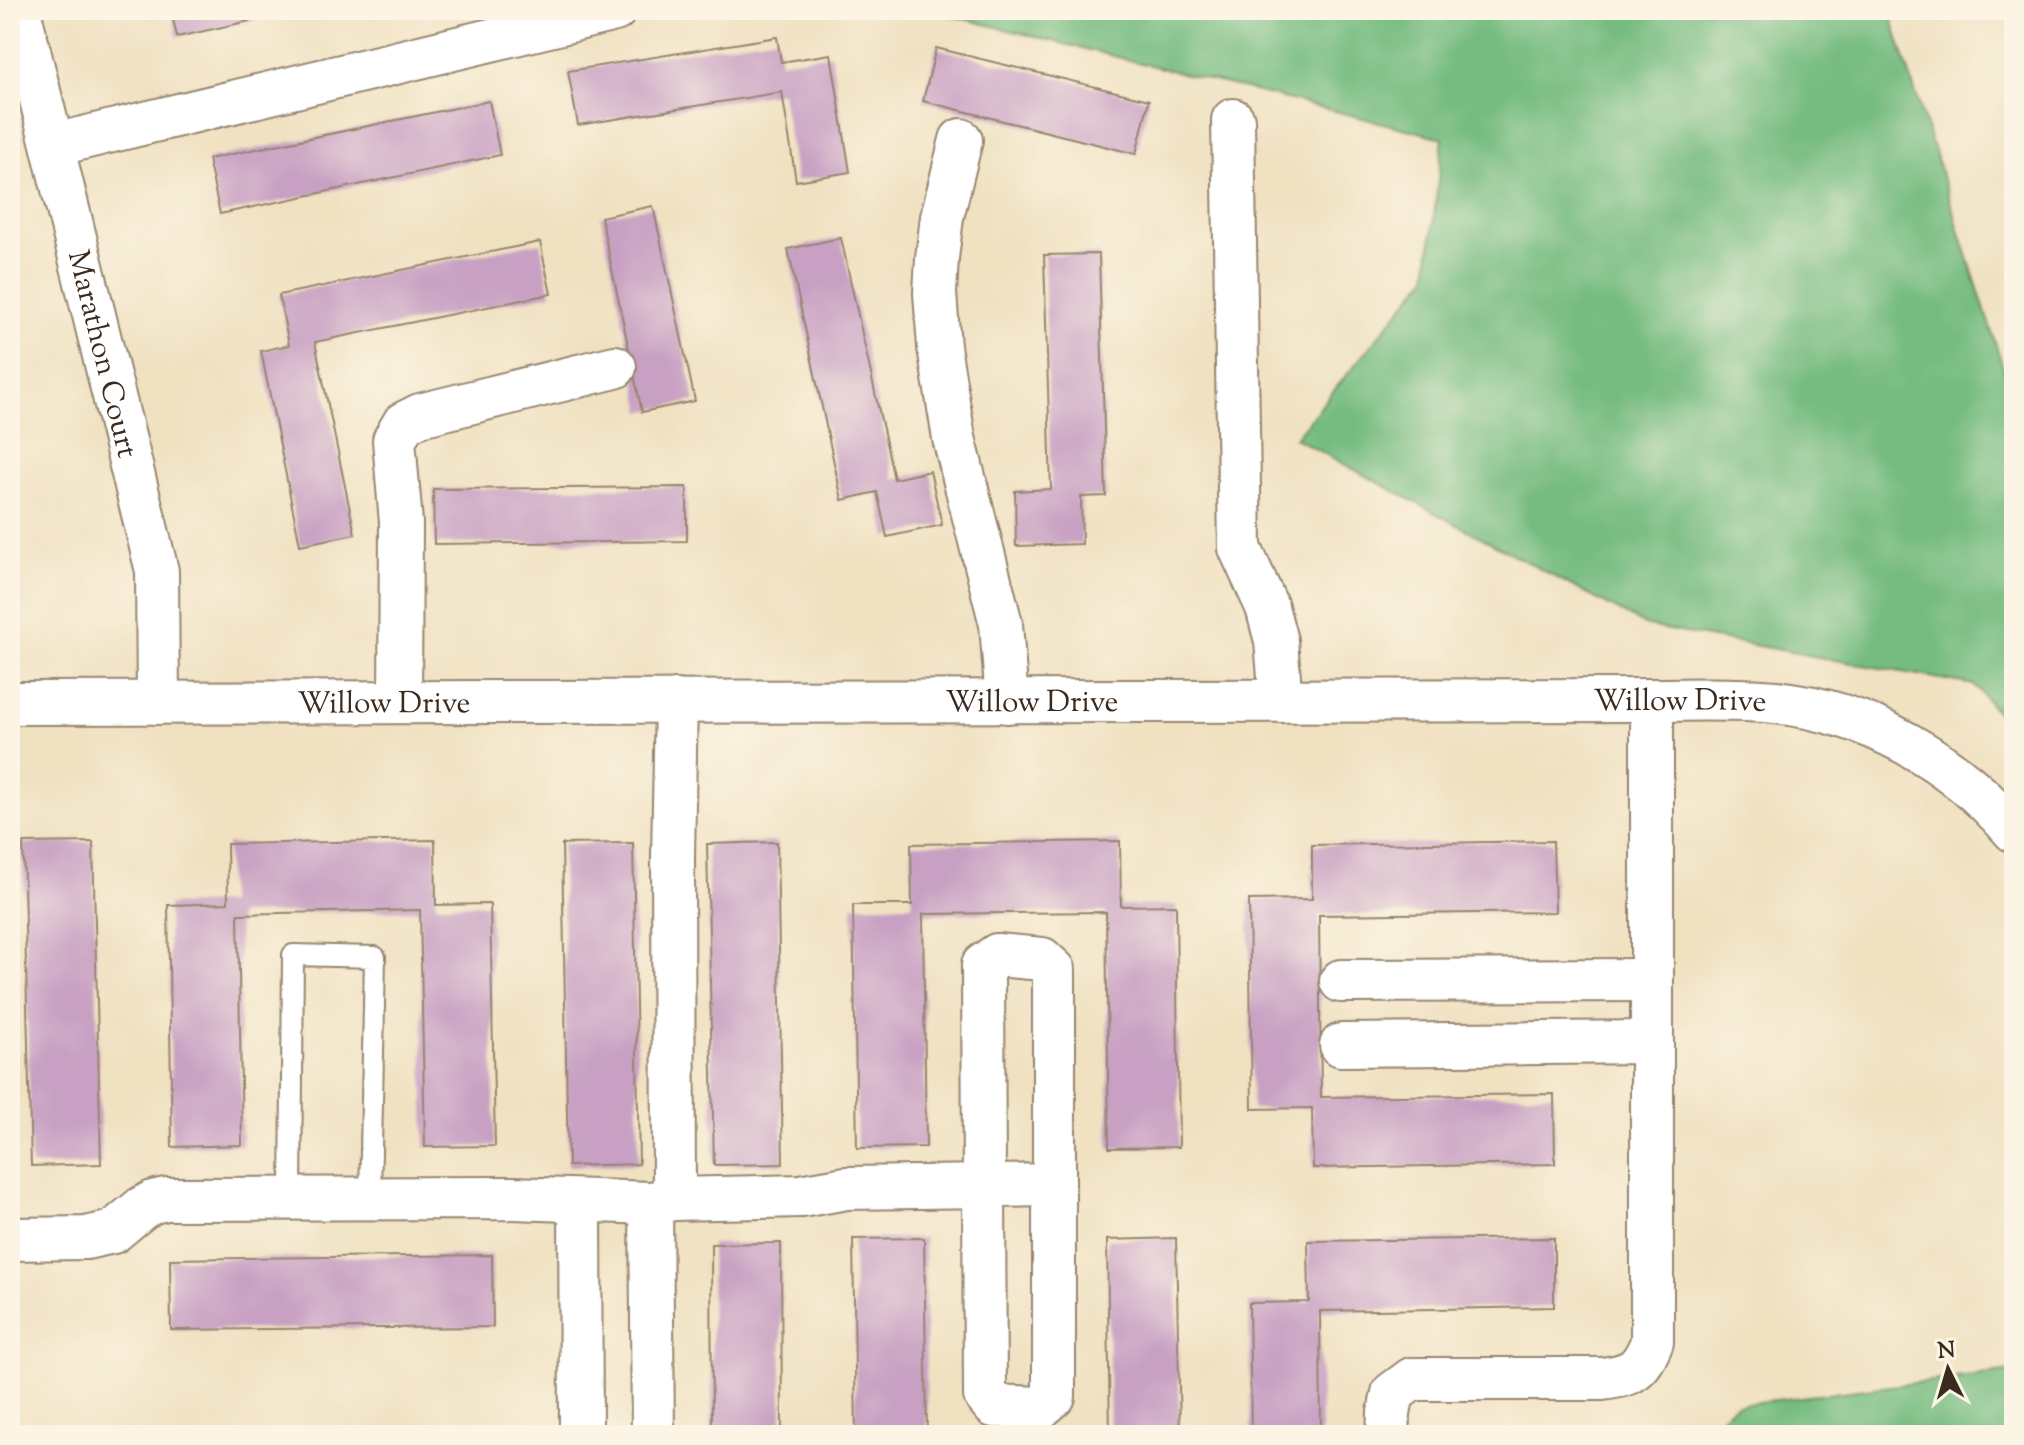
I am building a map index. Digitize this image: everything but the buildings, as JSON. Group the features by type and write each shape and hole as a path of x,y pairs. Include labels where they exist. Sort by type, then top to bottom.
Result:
{"street":[{"name":"Marathon Court","path":"19,10 23,77 54,145 157,571 158,703"},
{"path":"54,145 615,10"},
{"path":"1233,120 1240,548 1267,607 1273,629 1281,701"},
{"path":"961,140 942,217 937,258 935,293 939,347 954,438 1001,624 1007,702"},
{"path":"400,702 401,523 394,440 404,423 420,415 615,367"},
{"path":"1388,1435 1393,1393 1412,1379 1602,1379 1622,1376 1638,1368 1652,1342 1652,700"},
{"path":"653,1435 676,701"},
{"name":"Willow Drive","path":"10,703 1774,702 1840,715 1903,740 1969,785 2014,831"},
{"path":"997,955 1042,959 1054,970 1054,1185 1054,1396 1040,1408 994,1406 985,1395 983,965 997,955"},
{"path":"1341,981 1651,980"},
{"path":"1341,1045 1652,1042"},
{"path":"10,1239 86,1238 113,1232 142,1208 166,1199 662,1201 801,1196 846,1188 1054,1185"},
{"path":"580,1202 581,1435"}],"lane":[{"path":"291,1199 293,955 375,957 370,1199"}],"green space":[{"path":"928,10 1889,10 2014,402 2014,732 1974,685 1647,626 1295,438 1427,277 1443,138"},
{"path":"2014,1371 2014,1435 1698,1435 1735,1405"}]}
